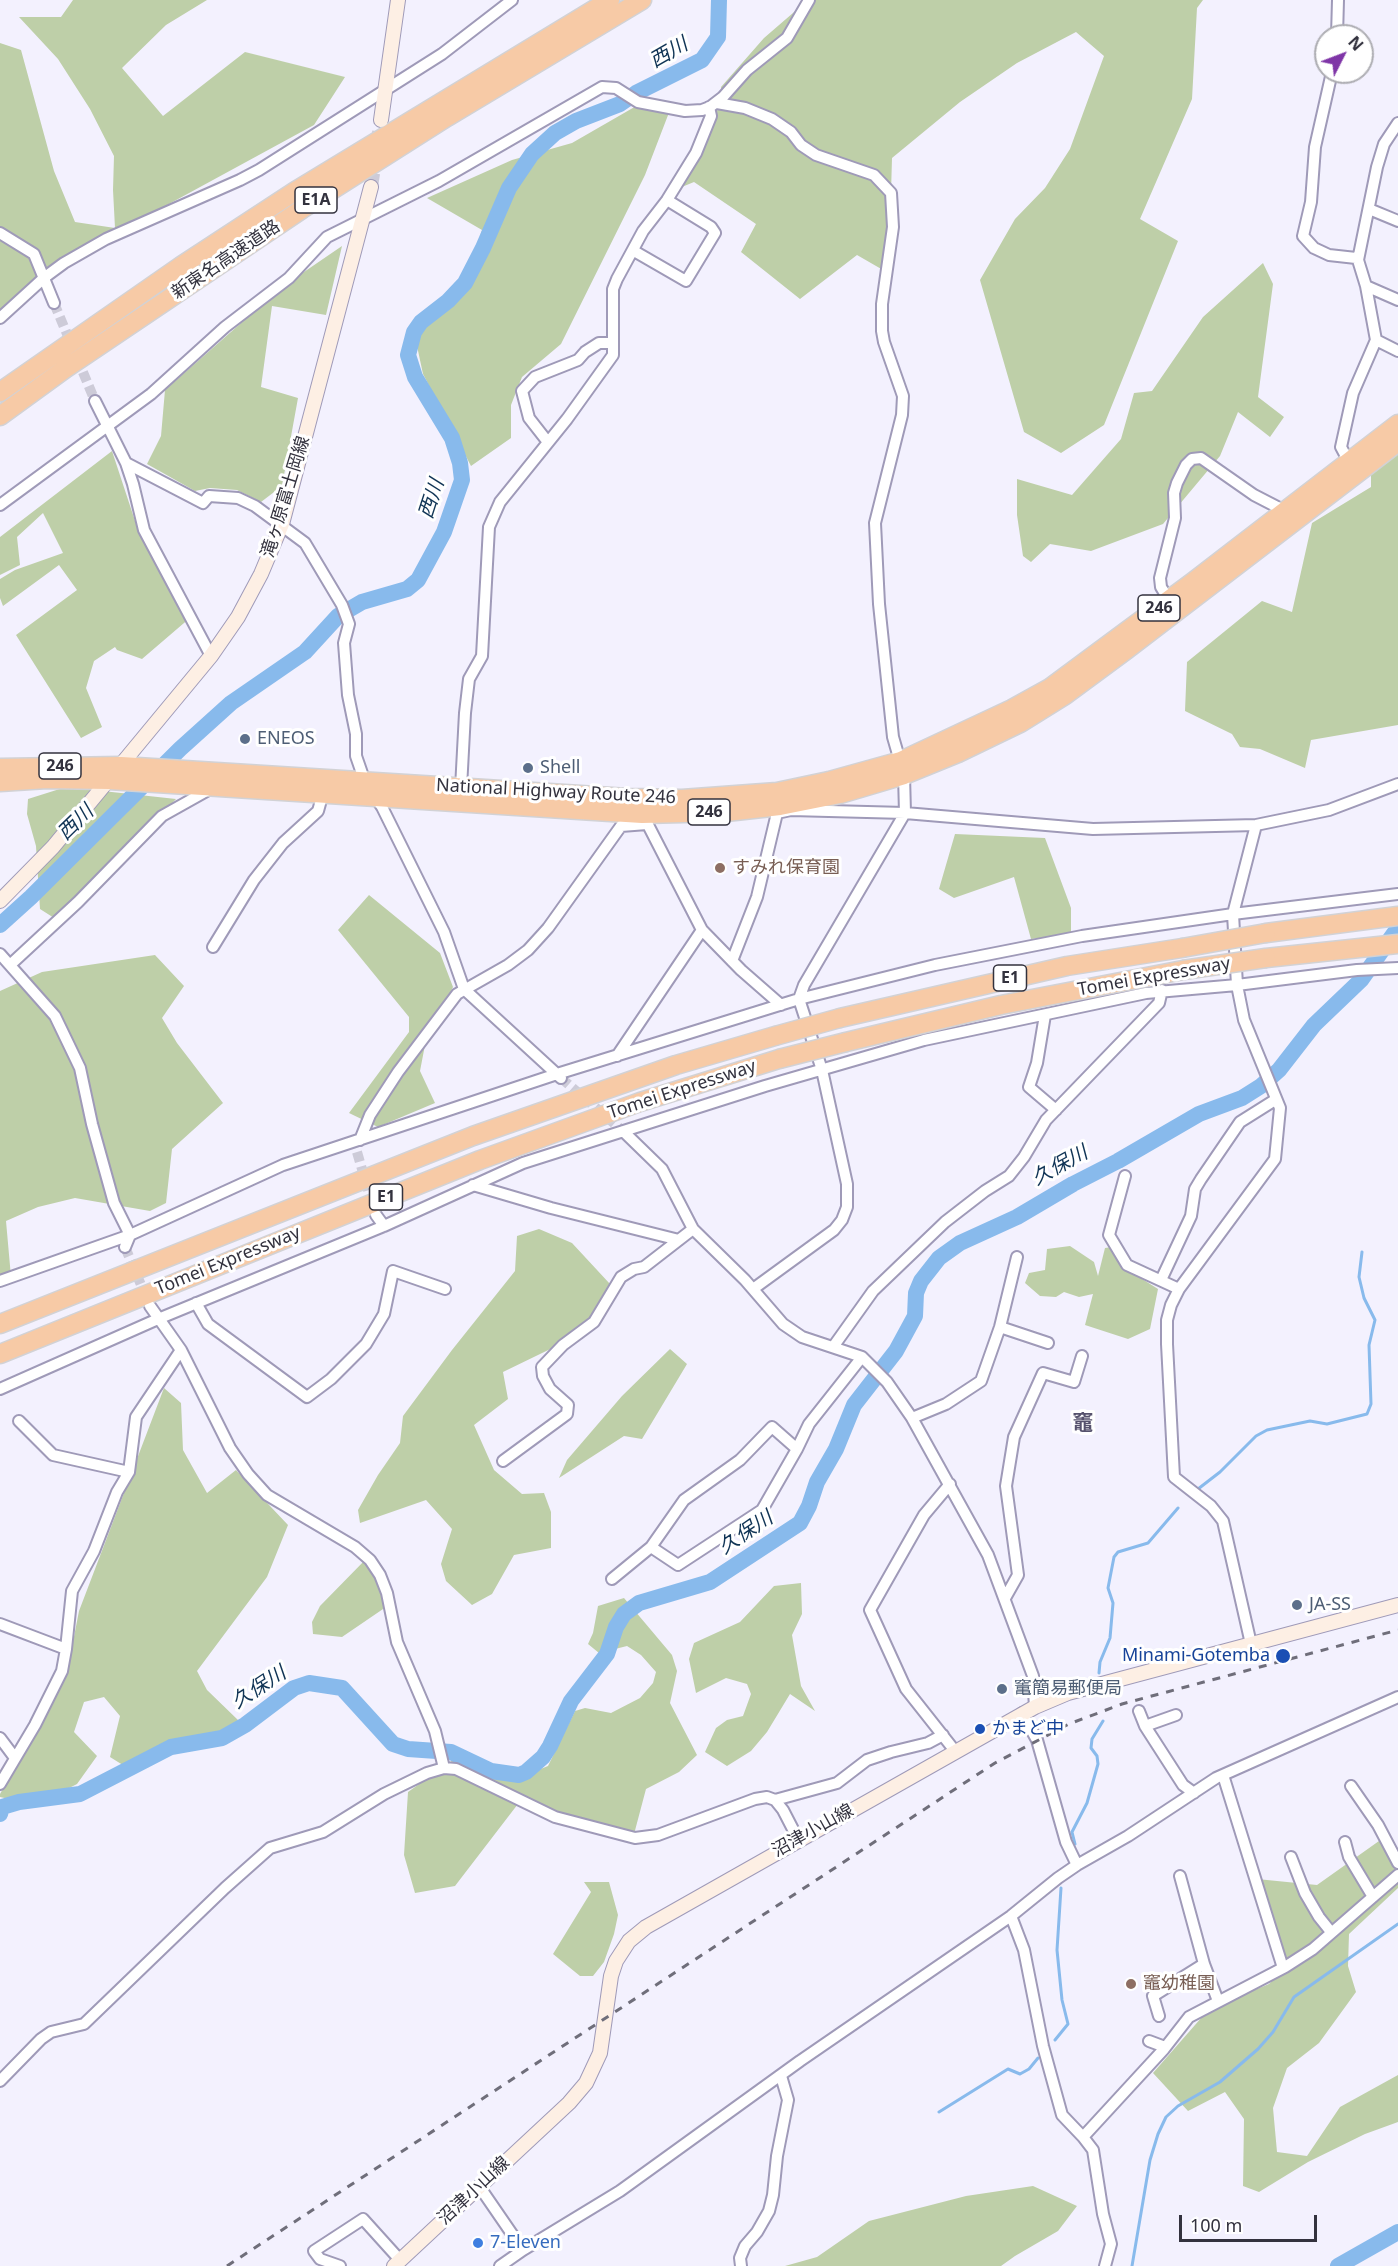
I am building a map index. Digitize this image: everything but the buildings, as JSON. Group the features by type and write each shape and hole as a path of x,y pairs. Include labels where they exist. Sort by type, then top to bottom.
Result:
{"highway":[{"name":"新東名高速道路","path":"0,392 171,273 294,192 610,0"},
{"name":"新東名高速道路","path":"0,416 66,368 302,208 447,117 642,0"},
{"name":"National Highway Route 246","path":"0,768 120,773 370,789 644,819 780,806 840,794 903,768 1050,688 1169,600 1398,424"},
{"name":"National Highway Route 246","path":"193,778 215,786 323,793 370,789 461,788 682,799 786,790 903,768 958,753 1020,723 1065,694 1398,442"},
{"name":"National Highway Route 246","path":"0,782 120,773"},
{"name":"Tomei Expressway","path":"0,1324 473,1136 666,1069 775,1036 840,1018 1036,972 1266,933 1398,916"},
{"name":"Tomei Expressway","path":"0,1354 480,1160 640,1102 779,1059 1000,1005 1183,970 1266,958 1398,944"}],"main road":[{"path":"381,120 398,0"},
{"name":"滝ヶ原富士岡線","path":"0,902 120,773 211,656 238,617 261,573 282,524 371,187"},
{"name":"沼津小山線","path":"397,2263 569,2103 586,2083 600,2053 611,1976 616,1961 629,1941 655,1921 1028,1710 1068,1693 1398,1605"}],"street":[{"path":"0,318 45,277 106,239 249,175 442,54 512,0"},
{"path":"461,788 469,679 482,656 489,527 500,502 567,419 613,355 611,343 613,289 617,279 643,231 667,200 696,153 713,105 741,75 787,38 809,0"},
{"path":"1337,24 1338,0"},
{"path":"1329,84 1315,147 1311,202 1303,236 1314,248 1329,255 1358,260"},
{"path":"0,505 152,394 225,327 289,278 327,237 439,182 602,87 611,87 638,102 685,111 713,105 745,108 772,119 791,132 801,145 816,156 874,175 891,193 893,227 882,304 882,331 903,396 902,415 874,523 879,604 893,737 903,768 905,813 804,985 799,999 822,1070 847,1184 847,1207 842,1220 834,1230 753,1289"},
{"path":"1349,462 1341,447 1353,393 1376,340 1366,286 1358,260 1377,167 1384,144 1398,123"},
{"path":"634,251 686,281 715,233 711,227 667,200"},
{"path":"1369,209 1398,221"},
{"path":"0,233 34,254 54,303"},
{"path":"1366,286 1398,300"},
{"path":"1376,340 1398,351"},
{"path":"547,441 529,418 522,391 535,377 578,360 585,352 599,343 611,343"},
{"path":"95,401 126,463 144,530 211,656"},
{"path":"1169,600 1161,587 1160,578 1175,518 1174,494 1186,465 1192,459 1201,458 1254,495 1285,511"},
{"path":"126,463 203,503 209,496 238,498 282,524 305,543 342,605 349,624 344,643 348,695 356,735 356,756 370,789 444,932 464,989 559,1076"},
{"path":"732,961 757,897 777,813 791,810 905,813 1093,829 1256,825 1329,810 1398,784"},
{"path":"125,1247 130,1235 114,1203 92,1124 80,1068 55,1017 5,960 78,902 162,816 215,786"},
{"path":"213,947 254,879 283,843 318,811 323,793"},
{"path":"357,1145 370,1115 398,1072 458,994 508,965 528,950 548,928 621,826 644,819 702,930 732,961 781,1005"},
{"path":"1251,1644 1223,1521 1211,1506 1174,1477 1167,1320 1179,1289 1275,1159 1280,1108 1244,1020 1237,986 1233,914 1256,825"},
{"path":"0,1281 130,1235 283,1165 357,1145 617,1056 799,999 935,965 1059,940 1233,914 1398,894"},
{"path":"617,1056 702,930"},
{"path":"0,1389 158,1319 384,1226 523,1163 822,1070 924,1040 1162,990 1237,986 1357,970 1398,968"},
{"path":"833,1347 873,1291 945,1222 985,1191 1009,1176 1024,1157 1046,1120 1159,1003 1162,990"},
{"path":"1045,1015 1029,1087 1056,1110"},
{"path":"1161,1280 1191,1216 1195,1189 1201,1179 1240,1122 1273,1095"},
{"path":"623,1131 662,1169 693,1229 791,1331 802,1337 862,1357 887,1382 912,1418 988,1555 1005,1598 1033,1677 1028,1710 1066,1842 1077,1865"},
{"path":"1125,1176 1109,1235 1127,1264 1179,1289"},
{"path":"473,1185 551,1208 679,1240"},
{"path":"376,1215 384,1226"},
{"path":"503,1461 567,1414 568,1405 550,1389 543,1376 542,1367 562,1345 594,1322 621,1277 634,1269 644,1267 693,1229"},
{"path":"912,1418 946,1404 981,1381 1000,1327 1017,1257"},
{"path":"196,1303 208,1324 307,1397 331,1379 366,1344 384,1314 393,1271 445,1289"},
{"path":"150,1306 180,1350 230,1448 248,1474 267,1495 355,1547 370,1560 380,1575 387,1593 397,1642 435,1731 444,1767"},
{"path":"1000,1327 1048,1343"},
{"path":"0,1784 35,1725 57,1681 66,1649 72,1591 94,1551 117,1492 129,1472 136,1417 180,1350"},
{"path":"1005,1598 1018,1575 1006,1486 1014,1437 1043,1373 1074,1382 1082,1356"},
{"path":"651,1547 678,1565 762,1510 809,1424 862,1357"},
{"path":"20,1421 53,1455 129,1472"},
{"path":"612,1579 651,1547 684,1500 740,1460 772,1427 797,1449"},
{"path":"950,1484 924,1515 870,1611 906,1689 955,1751"},
{"path":"0,1624 66,1649"},
{"path":"500,2266 620,2191 671,2152 1011,1916 1077,1865 1128,1836 1223,1775 1398,1697"},
{"path":"1139,1711 1145,1726 1183,1785 1194,1793"},
{"path":"1145,1726 1176,1715"},
{"path":"775,1800 837,1783 867,1760 928,1743 943,1735"},
{"path":"0,1738 15,1758"},
{"path":"0,2081 41,2039 51,2032 84,2024 225,1888 270,1848 323,1832 384,1794 444,1767 456,1769 555,1817 633,1838 658,1835 766,1797 775,1800 783,1810 798,1839"},
{"path":"1223,1775 1282,1968"},
{"path":"1352,1786 1378,1826 1398,1863"},
{"path":"1345,1842 1349,1857 1373,1897"},
{"path":"1291,1857 1305,1893 1318,1917 1331,1932"},
{"path":"1083,2137 1165,2047 1188,2017 1282,1968 1313,1948 1398,1875"},
{"path":"1180,1876 1204,1964 1218,2001"},
{"path":"1011,1916 1024,1950 1042,2046 1055,2097 1066,2122 1083,2137 1093,2150 1102,2214 1111,2244 1105,2266"},
{"path":"1158,2016 1153,1996 1204,1964"},
{"path":"1149,2041 1165,2047"},
{"path":"741,2266 740,2258 745,2246 770,2211 777,2156 788,2100 781,2076"},
{"path":"479,2186 523,2250"},
{"path":"340,2266 320,2259 314,2251 363,2219 397,2263"}],"green space":[{"path":"73,0 207,0 166,25 122,68 163,116 245,52 345,77 314,125 134,223 0,311 0,43 21,50 54,171 75,222 115,228 114,156 90,109 58,59 19,17 61,17"},
{"path":"808,0 1203,0 1197,8 1192,99 1140,219 1178,241 1104,425 1061,453 1024,432 980,280 1015,219 1045,188 1070,149 1104,56 1076,32 1017,63 960,102 892,158 891,193 883,270 857,255 800,299 741,252 756,224 694,182 672,191 716,115 722,94 721,87 764,38"},
{"path":"638,105 670,110 645,175 561,344 522,377 511,405 511,438 471,466 423,374 414,332 465,283 482,230 427,198 512,160 572,143"},
{"path":"342,246 326,315 272,306 261,387 298,398 282,486 261,502 237,490 210,488 195,491 147,464 161,436 165,390 282,287"},
{"path":"1263,263 1273,284 1258,397 1284,417 1270,437 1238,412 1220,456 1163,524 1091,551 1050,544 1031,562 1023,556 1017,515 1017,479 1072,495 1121,439 1134,393 1152,391 1203,317"},
{"path":"112,451 139,533 191,617 142,659 117,650 115,647 94,661 86,688 102,727 81,738 16,635 77,590 59,565 3,606 0,598 0,579 15,570 63,553 43,513 17,537 20,565 0,575 0,537"},
{"path":"1398,452 1398,725 1311,740 1305,768 1260,749 1240,747 1232,734 1185,711 1187,662 1262,601 1292,612 1312,523 1371,487 1371,474"},
{"path":"66,787 176,799 62,923 40,909 36,846 27,814 28,799"},
{"path":"955,834 1045,838 1071,908 1071,934 1031,939 1014,877 954,898 939,889"},
{"path":"369,895 440,953 453,987 425,1045 420,1071 435,1103 378,1127 349,1113 409,1032 409,1017 338,930"},
{"path":"155,955 184,986 162,1018 177,1043 223,1103 172,1149 166,1203 150,1211 75,1198 38,1207 6,1221 11,1277 0,1279 0,991 42,972"},
{"path":"539,1229 572,1243 610,1284 604,1317 573,1338 503,1372 508,1399 474,1425 494,1470 522,1494 544,1493 551,1512 551,1548 514,1555 492,1594 472,1605 446,1581 441,1564 452,1529 426,1500 360,1523 358,1510 400,1443 403,1416 515,1271 517,1236"},
{"path":"1070,1246 1094,1262 1098,1276 1105,1248 1112,1247 1123,1267 1158,1289 1150,1329 1128,1339 1085,1325 1093,1294 1079,1297 1064,1292 1056,1297 1040,1296 1025,1283 1029,1273 1045,1270 1047,1249"},
{"path":"670,1349 687,1364 642,1439 624,1436 559,1478 567,1460 622,1396"},
{"path":"164,1388 181,1403 183,1450 207,1493 236,1470 288,1525 267,1577 197,1671 207,1690 238,1720 231,1733 126,1767 110,1757 120,1716 104,1697 84,1702 74,1732 97,1756 77,1784 36,1805 0,1797 48,1710 71,1652 79,1611"},
{"path":"366,1559 380,1575 386,1607 342,1637 313,1634 312,1622 320,1606"},
{"path":"801,1583 802,1614 792,1635 801,1686 815,1711 790,1694 767,1732 751,1751 727,1766 705,1752 716,1728 727,1720 743,1716 751,1694 747,1684 726,1678 696,1693 689,1659 694,1643 740,1622 774,1586"},
{"path":"624,1598 672,1655 677,1671 670,1703 697,1755 679,1772 646,1789 633,1838 521,1800 455,1886 415,1893 404,1855 408,1792 453,1760 526,1775 548,1766 575,1711 585,1708 611,1713 640,1698 653,1683 656,1672 641,1655 627,1646 599,1653 588,1644 593,1633 598,1606"},
{"path":"1379,1841 1398,1850 1398,1888 1349,1934 1348,1966 1356,1992 1319,2043 1287,2068 1273,2108 1277,2152 1307,2156 1340,2107 1398,2075 1398,2122 1365,2134 1308,2162 1259,2192 1243,2186 1244,2119 1225,2092 1188,2111 1153,2073 1209,2009 1269,1984 1285,1967 1257,1879 1317,1885"},
{"path":"584,1882 609,1882 618,1915 604,1962 593,1976 580,1976 553,1954 591,1892"},
{"path":"1033,2186 1077,2206 1058,2231 1001,2266 785,2266 817,2257 869,2221 966,2196"}],"waterway":[{"name":"西川","path":"0,925 180,749 231,703 305,652 338,616 362,602 407,589 418,580 444,532 462,480 460,463 452,438 415,377 408,355 414,332 421,322 448,301 465,283 509,188 532,154 555,133 576,121 620,104 636,93 702,60 718,37 719,0"},
{"name":"久保川","path":"0,1814 2,1807 19,1802 80,1794 171,1747 222,1738 245,1725 294,1688 309,1683 342,1688 393,1744 408,1749 451,1752 491,1771 519,1775 526,1772 543,1757 550,1746 571,1701 607,1654 616,1627 624,1614 639,1603 710,1582 800,1523 809,1506 817,1482 836,1449 854,1405 896,1351 915,1316 916,1293 921,1281 939,1258 960,1243 1017,1217 1199,1114 1242,1098 1261,1086 1279,1070 1314,1025 1361,980 1398,928"},
{"path":"1198,1489 1220,1472 1256,1436 1267,1430 1310,1421 1327,1424 1367,1414 1371,1404 1369,1345 1375,1320 1364,1298 1359,1277 1362,1252"},
{"path":"1099,1673 1100,1662 1110,1638 1113,1603 1108,1588 1114,1557 1118,1552 1148,1543 1178,1508"},
{"path":"1075,1844 1072,1832 1087,1803 1098,1764 1097,1756 1091,1748 1092,1739 1103,1721"},
{"path":"1055,2040 1068,2024 1062,2000 1057,1950 1061,1888"},
{"path":"1132,2266 1150,2160 1166,2117 1178,2106 1220,2082 1258,2049 1273,2032 1294,1997 1398,1924"},
{"path":"939,2112 1008,2069 1020,2074 1029,2069 1038,2058"},
{"path":"1338,2266 1398,2232"}],"tunnel":[{"path":"371,187 381,120"},
{"path":"54,303 95,401"},
{"path":"561,1078 623,1131"},
{"path":"357,1152 373,1207"},
{"path":"125,1247 147,1299"}],"railway":[{"path":"227,2266 995,1763 1069,1724 1122,1704 1398,1630"}],"place":[{"name":"ENEOS","path":"245,739"},
{"name":"Shell","path":"528,768"},
{"name":"すみれ保育園","path":"720,868"},
{"name":"JA-SS","path":"1297,1605"},
{"name":"Minami-Gotemba","path":"1283,1656"},
{"name":"竃簡易郵便局","path":"1002,1689"},
{"name":"かまど中","path":"980,1729"},
{"name":"竈幼稚園","path":"1131,1984"},
{"name":"7-Eleven","path":"478,2243"}],"district":[{"name":"竈","path":"1083,1424"}]}
